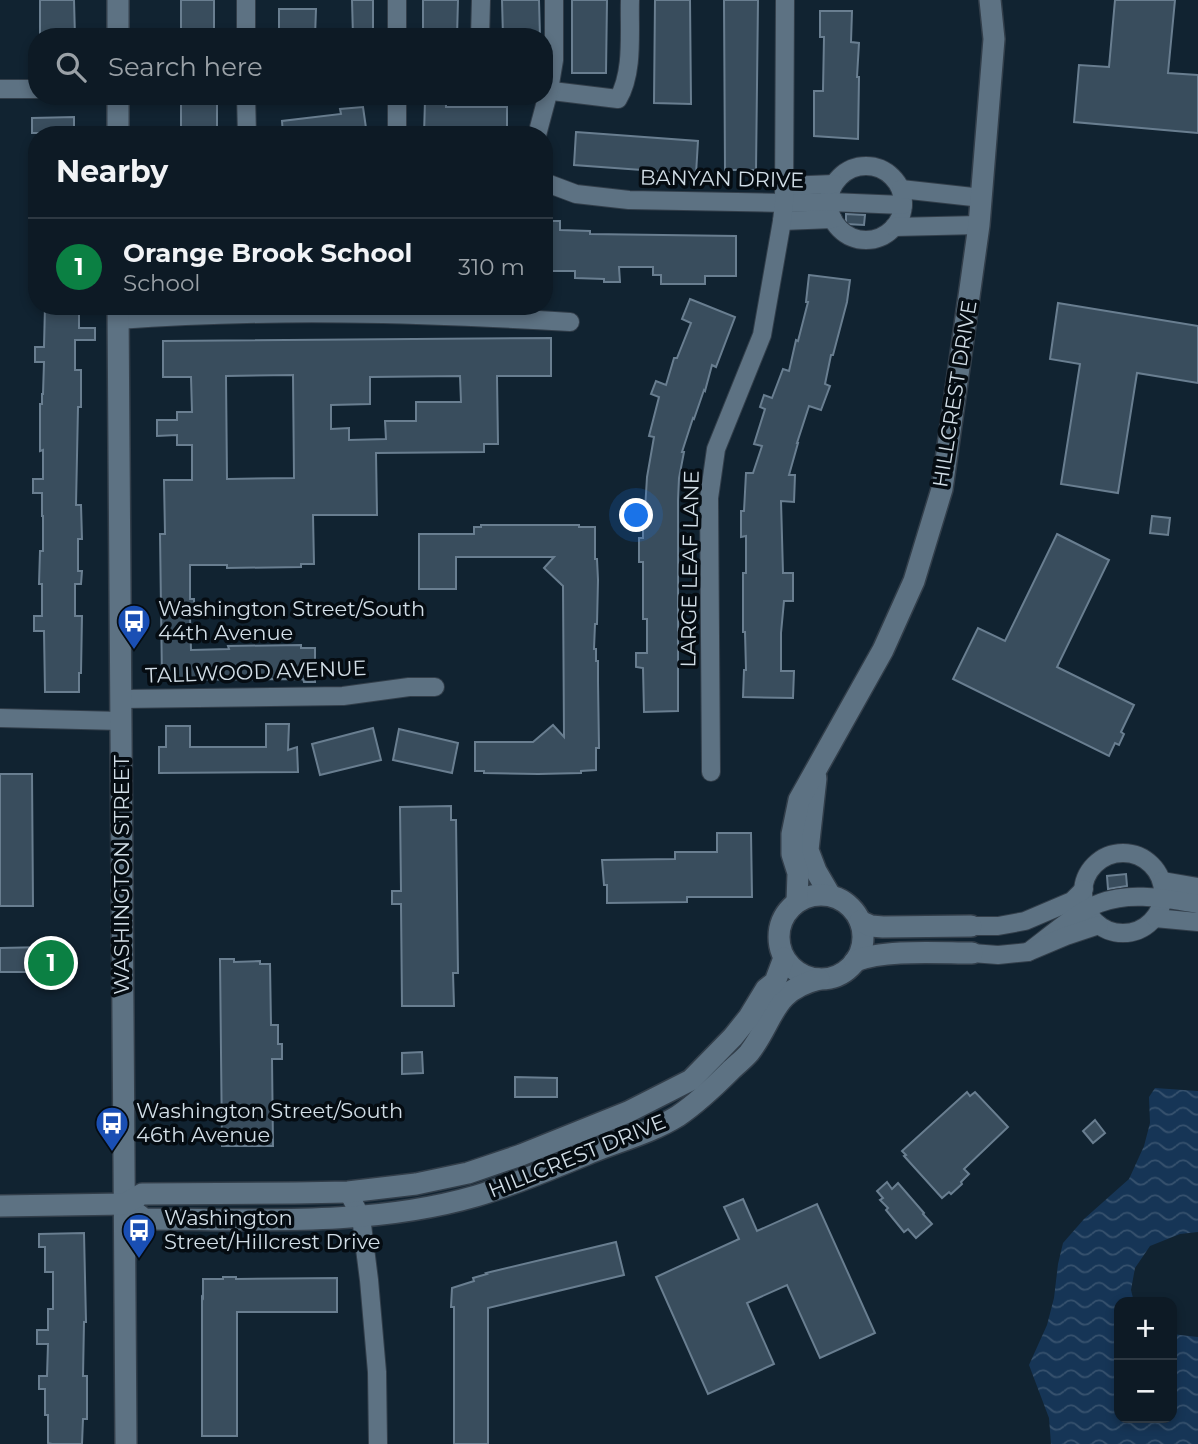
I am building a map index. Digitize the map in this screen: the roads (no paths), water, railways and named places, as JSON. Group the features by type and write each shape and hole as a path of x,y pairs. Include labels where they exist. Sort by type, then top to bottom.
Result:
{"street":[{"path":"118,0 118,28"},
{"path":"246,0 246,28"},
{"path":"397,0 397,28"},
{"path":"480,28 481,0"},
{"path":"553,65 554,0"},
{"path":"553,91 618,99 625,87 628,69 629,0"},
{"name":"LARGE LEAF LANE","path":"710,772 709,498 716,449 762,335 783,203 785,0"},
{"name":"HILLCREST DRIVE","path":"797,902 798,873 792,854 792,834 799,800 883,650 914,582 942,489 982,198 994,38 990,0"},
{"path":"0,89 28,89"},
{"path":"118,105 118,126"},
{"path":"247,105 247,126"},
{"path":"397,105 397,126"},
{"path":"539,126 544,105"},
{"path":"865,166 887,173 896,182 902,197 900,216 894,227 885,235 873,239 861,240 850,236 840,229 831,210 830,195 834,184 842,175 865,166"},
{"name":"BANYAN DRIVE","path":"783,203 834,184"},
{"name":"BANYAN DRIVE","path":"553,185 576,194 629,200 783,203 831,210 902,197 982,198"},
{"path":"894,227 979,225"},
{"name":"WASHINGTON STREET","path":"118,315 126,1444"},
{"path":"454,315 570,322"},
{"name":"TALLWOOD AVENUE","path":"121,699 343,696 409,687 435,687"},
{"path":"0,718 121,721"},
{"name":"HILLCREST DRIVE","path":"818,762 808,850 830,895 853,909 860,921"},
{"path":"1121,853 1135,855 1147,861 1156,870 1162,890 1161,906 1155,918 1135,932 1122,934 1099,925 1090,916 1084,903 1087,876 1096,864 1107,856 1121,853"},
{"path":"1028,952 1087,909 1101,902 1162,890 1198,887"},
{"path":"860,921 883,928 998,926 1025,921 1073,901 1084,889"},
{"path":"1162,890 1198,904"},
{"path":"819,979 805,976 793,969 784,958 779,944 779,930 783,917 797,902 816,895 830,895"},
{"path":"1155,918 1198,922"},
{"path":"855,961 863,935 860,921"},
{"path":"972,953 998,955 1028,952 1099,925"},
{"name":"HILLCREST DRIVE","path":"784,958 775,982 766,989 750,1017 691,1080 628,1112 522,1155 468,1173 416,1184 348,1192 142,1194 125,1204 144,1219 361,1217 424,1208 475,1196 530,1178 676,1117 702,1099 749,1053 780,1002 791,990 804,983 833,978 855,961 868,956 972,953"},
{"path":"348,1192 361,1217 369,1280 377,1372 379,1444"},
{"path":"0,1206 125,1204"}],"water":[{"path":"1155,1088 1198,1091 1198,1232 1180,1234 1150,1246 1135,1268 1131,1290 1133,1297 1114,1297 1114,1423 1177,1423 1177,1335 1198,1337 1198,1444 1051,1444 1049,1418 1029,1365 1047,1325 1063,1243 1084,1219 1129,1179 1144,1146 1150,1123 1149,1097"}],"place":[{"name":"Washington Street/South 44th Avenue","path":"134,651"},
{"name":"Orange Brook School","path":"51,963"},
{"name":"Washington Street/South 46th Avenue","path":"112,1153"},
{"name":"Washington Street/Hillcrest Drive","path":"139,1260"}]}
